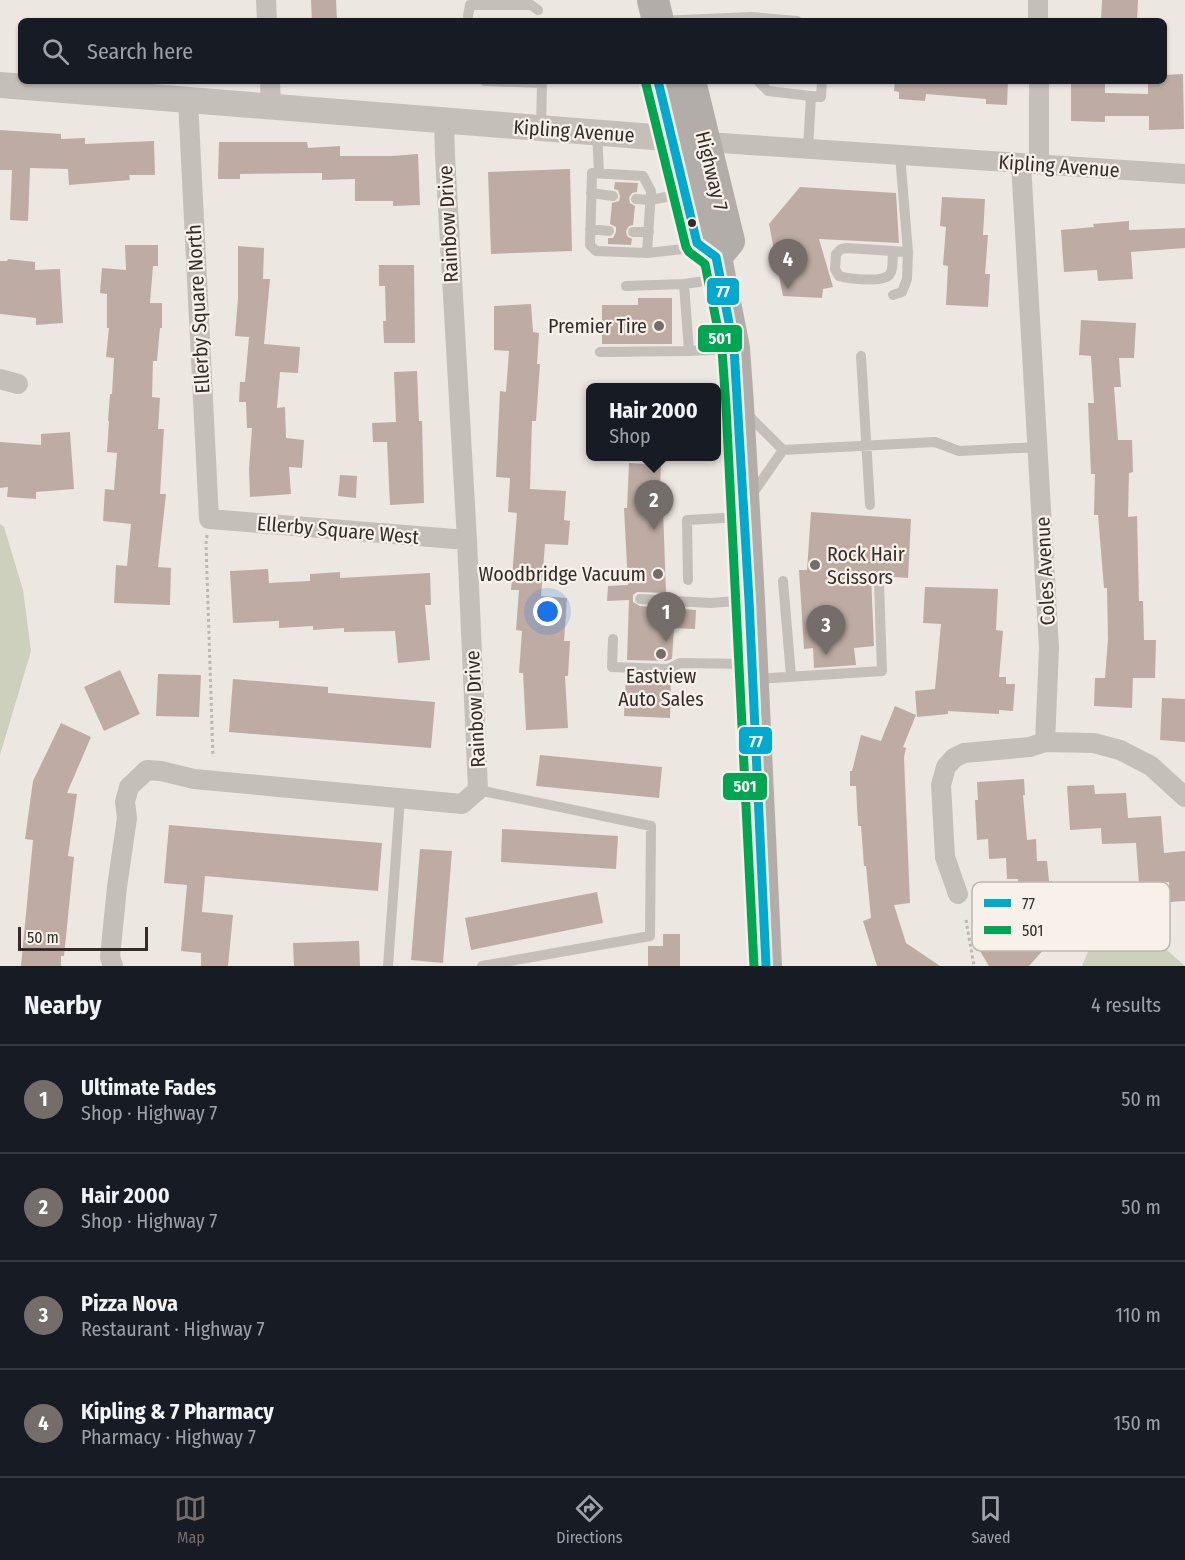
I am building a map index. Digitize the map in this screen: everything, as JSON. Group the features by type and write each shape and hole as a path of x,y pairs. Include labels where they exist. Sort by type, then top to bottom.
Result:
{"main road":[{"path":"653,0 658,18"},
{"name":"Highway 7","path":"658,84 686,193 711,260 734,348 745,511 766,966"},
{"name":"Highway 7","path":"691,84 729,241 711,260"}],"street":[{"path":"266,0 267,18"},
{"path":"1038,0 1038,18"},
{"path":"270,84 272,106"},
{"name":"Coles Avenue","path":"1039,84 1030,164 1039,447 1049,648 1045,742"},
{"name":"Kipling Avenue","path":"0,86 706,142 1185,174"},
{"name":"Ellerby Square North","path":"188,100 209,519"},
{"name":"Rainbow Drive","path":"113,966 110,957 127,818 125,802 129,787 147,770 194,779 462,804 478,790 444,121"},
{"name":"Ellerby Square West","path":"209,519 467,540"},
{"path":"958,894 945,857 941,785 946,767 954,758 964,753 1030,747 1045,742 1094,743 1120,750 1151,766 1185,797"}],"lane":[{"path":"468,16 470,5 531,5 538,10"},
{"path":"540,128 542,84"},
{"path":"761,84 768,91 821,97 822,84"},
{"path":"808,149 811,96"},
{"path":"597,132 599,173"},
{"path":"893,295 902,292 905,286 908,252 900,155"},
{"path":"626,286 684,284 711,260 684,249 647,253 596,251 590,245 592,173 643,176 651,191 647,253"},
{"path":"591,193 613,196"},
{"path":"636,199 650,200 686,193"},
{"path":"590,229 609,231"},
{"path":"633,232 648,232"},
{"path":"892,251 892,272 888,278 881,280 846,278 840,276 835,269 836,254 841,249 892,251 908,252"},
{"path":"684,284 689,351"},
{"path":"600,352 734,348"},
{"path":"861,356 870,505"},
{"path":"738,405 783,450 935,442 959,451 1039,447"},
{"path":"688,580 687,520 745,511 783,450"},
{"path":"783,581 791,676"},
{"path":"613,639 612,667 668,669 680,663 791,676 882,671 879,583"},
{"path":"640,599 711,603 749,600"},
{"path":"478,790 651,826 650,936 482,966"},
{"path":"388,966 400,798"}],"path":[{"path":"209,519 206,544 213,758"},
{"path":"966,920 974,966"}],"green space":[{"path":"0,524 4,527 23,590 31,651 0,755"},
{"path":"1088,951 1168,951 1185,966 1082,966"}],"building":[{"path":"311,0 336,0 337,18 312,18"},
{"path":"1102,0 1138,0 1137,18 1101,18"},
{"path":"1183,74 1184,129 1149,130 1149,116 1105,116 1105,122 1071,121 1071,84 1105,84 1105,93 1148,94 1148,84 1167,84 1167,75"},
{"path":"895,84 1008,84 1007,105 986,104 986,99 926,94 925,101 899,99 899,92 894,91"},
{"path":"0,130 61,134 61,139 85,138 85,144 154,141 155,175 129,175 130,180 69,185 68,169 30,168 28,221 10,220 12,170 0,170"},
{"path":"219,142 307,142 308,148 340,146 340,156 418,154 420,205 393,206 393,201 355,201 355,179 322,180 322,173 240,174 240,179 218,179"},
{"path":"570,169 572,251 491,254 488,172"},
{"path":"615,182 638,183 637,192 632,193 629,198 630,203 635,206 633,225 629,226 626,231 627,236 632,239 631,245 608,244 608,238 613,238 616,232 616,227 610,224 612,203 619,201 620,196 618,190 614,189"},
{"path":"800,187 896,193 899,243 819,239 833,287 823,289 822,298 783,296 769,224"},
{"path":"942,197 985,199 983,235 988,235 985,274 990,274 988,307 946,305 948,266 943,265 946,227 940,226"},
{"path":"1129,221 1129,230 1185,228 1185,248 1131,252 1133,279 1098,281 1097,270 1064,272 1061,230"},
{"path":"125,245 158,245 158,266 153,266 150,303 162,303 162,328 160,328 157,361 153,361 152,397 160,398 158,429 164,429 160,494 166,494 158,567 171,568 170,605 114,603 116,565 127,566 131,524 103,521 105,489 114,490 117,453 107,452 114,358 106,357 109,328 107,328 107,294 100,293 102,268 126,270"},
{"path":"238,246 264,248 263,279 270,279 264,344 300,347 298,373 280,372 277,408 285,407 286,438 304,440 302,468 289,467 291,494 250,497 249,469 252,428 247,428 246,402 239,402 240,382 245,382 249,337 235,336"},
{"path":"8,259 35,262 35,270 60,269 63,323 36,325 36,318 0,314 0,261"},
{"path":"379,265 414,265 415,343 384,343 385,286 379,286"},
{"path":"638,298 672,298 672,344 602,344 602,305 638,305"},
{"path":"531,304 533,332 539,333 537,364 540,364 536,421 532,421 530,489 566,491 564,520 570,521 568,545 545,544 541,596 567,598 564,641 570,641 568,676 565,676 568,728 526,730 523,673 519,673 522,631 516,630 519,590 511,590 517,513 508,512 510,478 496,477 500,391 506,392 509,351 494,350 494,306"},
{"path":"1081,320 1136,323 1134,358 1119,358 1121,387 1114,387 1118,440 1132,440 1133,472 1129,473 1128,517 1137,516 1139,601 1143,601 1144,640 1156,640 1155,678 1133,678 1132,708 1094,706 1095,678 1105,678 1108,639 1107,588 1104,588 1098,515 1094,515 1095,474 1091,474 1088,403 1094,403 1091,356 1079,355"},
{"path":"417,371 419,421 422,421 424,503 390,505 387,442 373,442 372,423 396,422 394,372"},
{"path":"70,432 74,489 36,492 36,499 7,497 8,487 0,488 0,442 41,445 41,434"},
{"path":"629,463 661,465 659,509 663,509 666,593 637,592 633,595 633,602 640,606 696,610 695,629 674,628 672,659 666,661 627,660 629,600 607,601 608,586 628,585 624,508 627,508"},
{"path":"340,475 357,476 356,498 338,496"},
{"path":"811,512 911,519 908,578 871,575 874,646 854,648 856,665 814,668 813,648 804,649 799,570 807,570"},
{"path":"268,569 269,583 310,581 310,574 340,572 340,578 430,573 431,605 425,605 430,660 398,663 395,631 344,632 344,628 313,630 313,626 279,628 279,621 233,623 230,571"},
{"path":"925,587 998,589 996,630 1003,631 999,677 1006,677 1006,684 1015,684 1013,711 999,710 999,714 948,711 948,714 917,717 915,691 935,689 941,624 923,623"},
{"path":"120,670 140,714 104,731 84,687"},
{"path":"158,674 201,675 199,717 156,716"},
{"path":"626,675 671,676 670,718 624,716"},
{"path":"233,679 328,687 328,693 435,702 431,748 229,732"},
{"path":"1162,698 1185,699 1185,742 1160,740"},
{"path":"895,706 916,715 903,747 906,748 904,757 910,903 894,905 906,943 940,966 877,966 863,921 871,918 861,826 858,826 856,786 850,786 850,771 852,771 861,735 881,741"},
{"path":"61,723 91,737 67,793 77,794 68,856 74,857 64,956 61,956 61,966 21,966 33,840 25,839 33,781"},
{"path":"540,755 662,767 659,798 536,786"},
{"path":"1024,779 1027,840 1036,839 1037,861 1047,861 1049,881 1052,882 1018,882 1018,879 1007,879 1006,858 989,859 988,839 977,840 975,800 978,800 977,782"},
{"path":"1094,785 1095,794 1126,793 1128,818 1161,816 1164,853 1185,851 1185,901 1170,902 1170,882 1139,882 1136,843 1102,844 1101,828 1070,830 1067,786"},
{"path":"169,825 382,843 378,891 205,876 202,912 233,915 228,966 201,966 201,953 181,951 187,885 164,883"},
{"path":"502,829 618,836 616,869 501,862"},
{"path":"420,849 452,851 443,963 411,960"},
{"path":"597,892 603,923 471,950 465,918"},
{"path":"663,934 680,934 680,966 648,966 648,946 663,946"},
{"path":"359,941 360,966 294,966 293,943"},
{"path":"980,951 1042,951 1029,966 989,966"}],"transit line":[{"name":"501","path":"646,84 686,247 705,264 722,350 754,966"},
{"name":"77","path":"659,84 697,243 716,257 734,348 749,600 766,966"}],"place":[{"name":"Kipling & 7 Pharmacy","path":"788,289"},
{"name":"Premier Tire","path":"659,326"},
{"name":"Hair 2000","path":"654,530"},
{"name":"Rock Hair Scissors","path":"815,565"},
{"name":"Woodbridge Vacuum","path":"658,574"},
{"name":"Ultimate Fades","path":"666,642"},
{"name":"Eastview Auto Sales","path":"661,654"},
{"name":"Pizza Nova","path":"826,655"}]}
